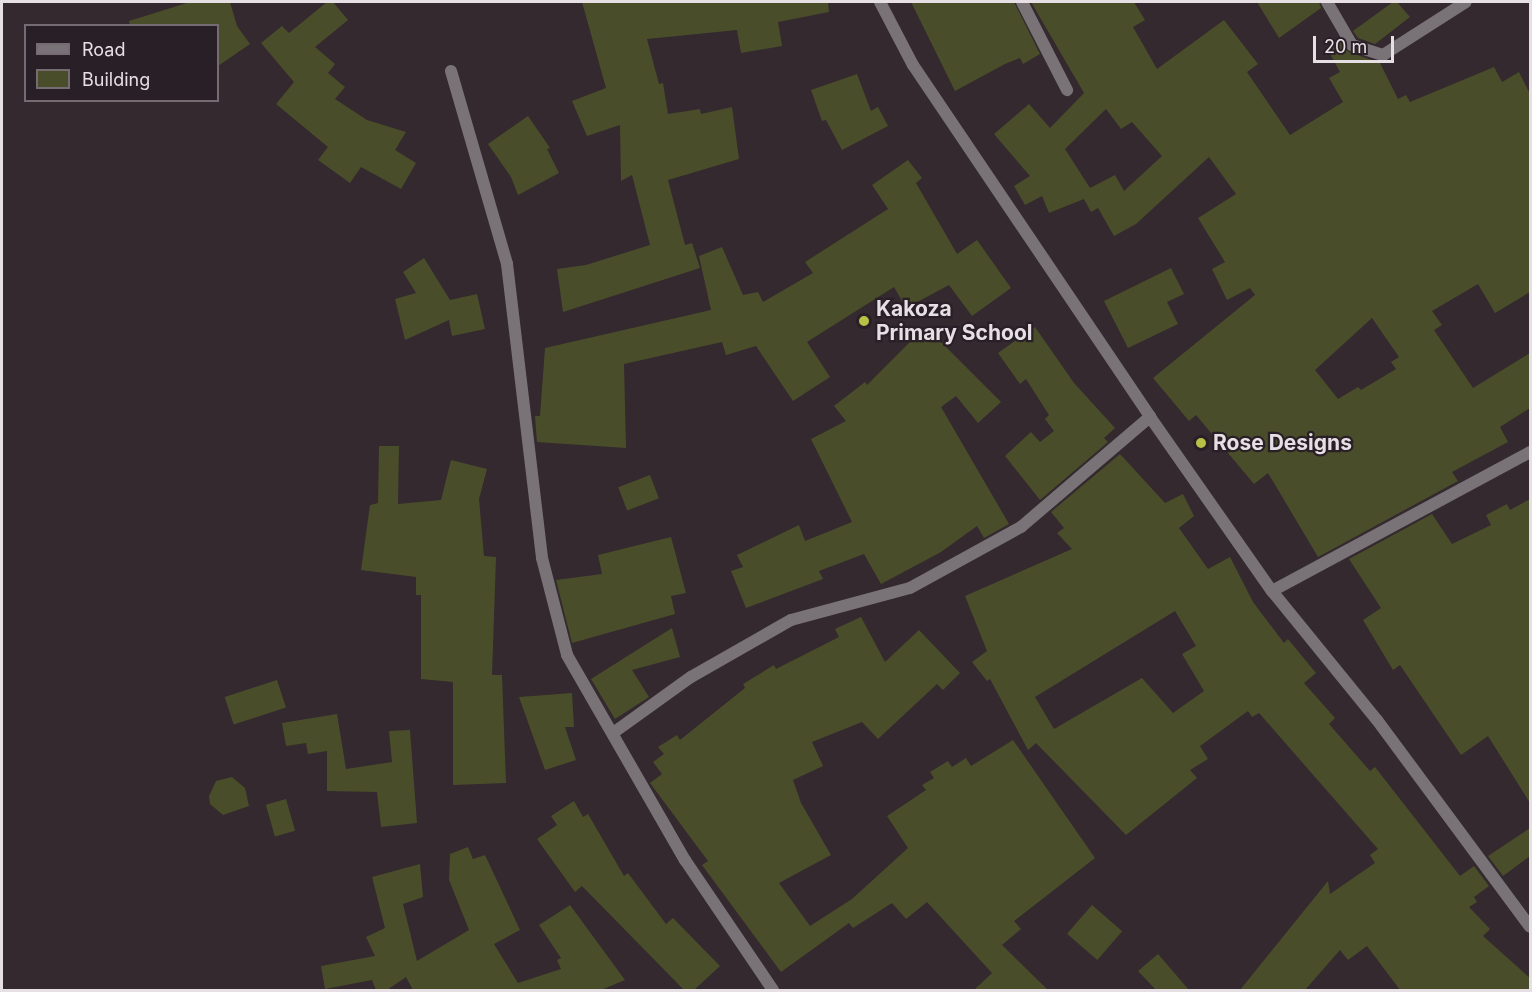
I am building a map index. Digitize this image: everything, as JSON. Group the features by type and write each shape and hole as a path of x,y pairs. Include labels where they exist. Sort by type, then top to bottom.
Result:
{"street":[{"path":"880,2 913,65 1150,417 1272,591 1377,720 1530,927"},
{"path":"1022,2 1067,90"},
{"path":"1327,2 1352,45 1383,55 1466,2"},
{"path":"451,71 507,264 542,558 567,655 685,860 773,990"},
{"path":"613,733 691,677 791,620 910,588 1021,527 1150,417"},
{"path":"1272,591 1530,452"}],"building":[{"path":"190,2 230,2 237,26 250,44 219,65 219,24 130,24 129,21"},
{"path":"327,2 333,2 348,20 315,47 335,64 328,73 345,87 335,99 367,120 406,132 395,150 416,163 401,189 361,167 350,183 318,160 328,147 276,104 294,82 261,43 282,26 289,33"},
{"path":"582,2 828,2 829,12 778,22 782,46 741,53 737,30 647,39 659,84 663,83 668,114 700,109 701,114 732,107 739,159 668,180 685,245 692,243 700,268 563,312 557,269 586,265 650,245 632,175 621,181 620,125 587,136 572,101 606,88"},
{"path":"911,2 1014,2 1040,54 1023,64 1020,58 1005,64 955,91"},
{"path":"1031,2 1134,2 1145,20 1133,27 1157,69 1224,20 1258,64 1247,72 1290,135 1343,102 1329,78 1340,72 1328,50 1340,41 1349,52 1380,63 1398,99 1406,95 1410,102 1494,67 1502,82 1519,72 1530,94 1530,292 1495,313 1478,284 1432,311 1442,325 1434,330 1473,388 1530,353 1530,408 1500,427 1508,442 1452,472 1458,481 1318,557 1268,473 1254,484 1196,415 1189,421 1153,378 1255,295 1250,288 1227,300 1212,269 1225,262 1198,218 1236,194 1209,157 1136,224 1114,236 1098,208 1091,212 1084,199 1049,213 1042,196 1025,205 1014,186 1030,176 994,134 1029,104 1050,128 1084,93","holes":["1106,109 1121,129 1132,122 1162,156 1124,191 1115,175 1090,188 1065,149","1372,318 1399,357 1391,362 1396,369 1361,390 1358,387 1338,399 1315,370"]},
{"path":"1257,2 1319,2 1321,8 1279,38"},
{"path":"1393,2 1397,2 1410,17 1375,44 1358,38 1353,31"},
{"path":"857,74 871,111 878,107 888,126 842,150 826,120 822,121 811,90"},
{"path":"528,116 550,148 547,149 559,173 518,195 511,177 488,144"},
{"path":"908,160 922,178 916,183 957,254 977,240 1011,288 972,316 949,285 906,308 894,287 807,342 830,377 793,401 756,346 726,355 722,342 624,364 626,448 537,442 535,416 540,416 545,348 711,310 699,256 722,247 743,295 758,292 763,302 813,273 805,262 888,209 872,185"},
{"path":"424,258 450,300 477,294 485,329 452,336 449,320 405,340 395,299 416,293 403,272"},
{"path":"1171,268 1184,294 1167,302 1178,324 1128,348 1104,301"},
{"path":"1035,327 1074,383 1115,428 1104,438 1108,442 1040,500 1005,456 1031,432 1040,442 1054,431 1045,419 1049,415 1026,379 1020,384 998,353"},
{"path":"921,331 930,331 1001,402 978,423 956,396 941,407 1009,524 984,538 977,526 941,552 881,584 864,554 819,571 823,579 746,608 731,571 743,567 737,555 799,525 805,541 852,522 811,439 846,421 834,406 865,382 867,385"},
{"path":"379,446 399,446 398,504 441,500 451,460 487,469 479,499 484,556 496,557 492,675 502,675 506,783 453,785 453,682 421,679 421,595 416,595 416,577 361,570 370,505 378,503"},
{"path":"1120,454 1165,503 1183,494 1194,516 1179,528 1208,569 1230,557 1253,602 1284,643 1288,639 1316,673 1304,683 1335,718 1329,724 1370,771 1375,767 1460,876 1474,866 1489,886 1474,897 1477,902 1469,907 1490,929 1483,936 1530,978 1530,990 1400,990 1367,946 1348,960 1340,950 1305,990 1240,990 1328,881 1330,894 1375,863 1370,855 1378,849 1259,713 1252,717 1248,711 1200,746 1208,759 1190,770 1197,778 1126,835 1036,743 1028,750 990,679 987,681 972,662 987,651 965,596 1072,549 1057,533 1064,528 1051,512","holes":["1175,611 1196,646 1182,654 1204,691 1173,713 1142,678 1054,729 1035,697"]},
{"path":"650,475 659,498 627,511 618,487"},
{"path":"1530,499 1530,803 1488,736 1461,755 1400,665 1393,670 1363,620 1381,608 1349,559 1432,514 1452,544 1491,525 1486,515 1507,504 1510,510"},
{"path":"671,537 686,593 671,596 675,614 572,643 556,580 602,574 598,555"},
{"path":"861,617 885,662 919,630 960,673 943,690 937,684 878,739 862,722 812,742 823,766 793,780 801,803 831,855 779,883 810,926 852,899 908,848 887,816 926,790 922,785 934,778 930,772 948,761 952,767 966,758 971,766 1013,740 1095,858 1014,921 1021,929 1002,945 1048,990 974,990 992,973 927,902 906,919 892,903 853,928 849,923 781,972 702,865 708,861 650,783 662,774 653,762 664,754 658,747 677,735 680,740 745,688 743,684 774,665 776,669 839,637 835,629"},
{"path":"672,628 680,657 632,670 649,697 615,719 591,679"},
{"path":"277,680 286,708 234,725 225,697"},
{"path":"572,693 574,727 565,727 576,760 545,770 519,697"},
{"path":"337,714 346,769 392,762 389,731 410,730 417,823 381,827 377,792 327,791 327,751 308,754 306,743 286,746 282,723"},
{"path":"232,777 245,788 249,806 223,815 210,804 209,796 216,781"},
{"path":"286,799 295,831 275,837 266,805"},
{"path":"574,801 583,817 588,814 624,876 628,873 666,924 673,918 720,966 694,990 684,990 582,886 575,892 537,839 557,825 551,816"},
{"path":"1530,828 1530,856 1503,876 1488,856"},
{"path":"468,847 473,859 485,855 520,930 494,944 518,983 561,969 557,960 561,958 539,925 570,905 625,980 601,990 413,990 406,977 387,990 376,990 372,980 325,989 321,966 375,956 366,937 385,928 372,877 420,864 423,897 403,904 417,961 469,930 449,880 450,854"},
{"path":"1092,905 1122,931 1097,960 1067,934"},
{"path":"1158,954 1189,990 1156,990 1138,971"}],"place":[{"name":"Kakoza Primary School","path":"864,321"},
{"name":"Rose Designs","path":"1201,443"}]}
